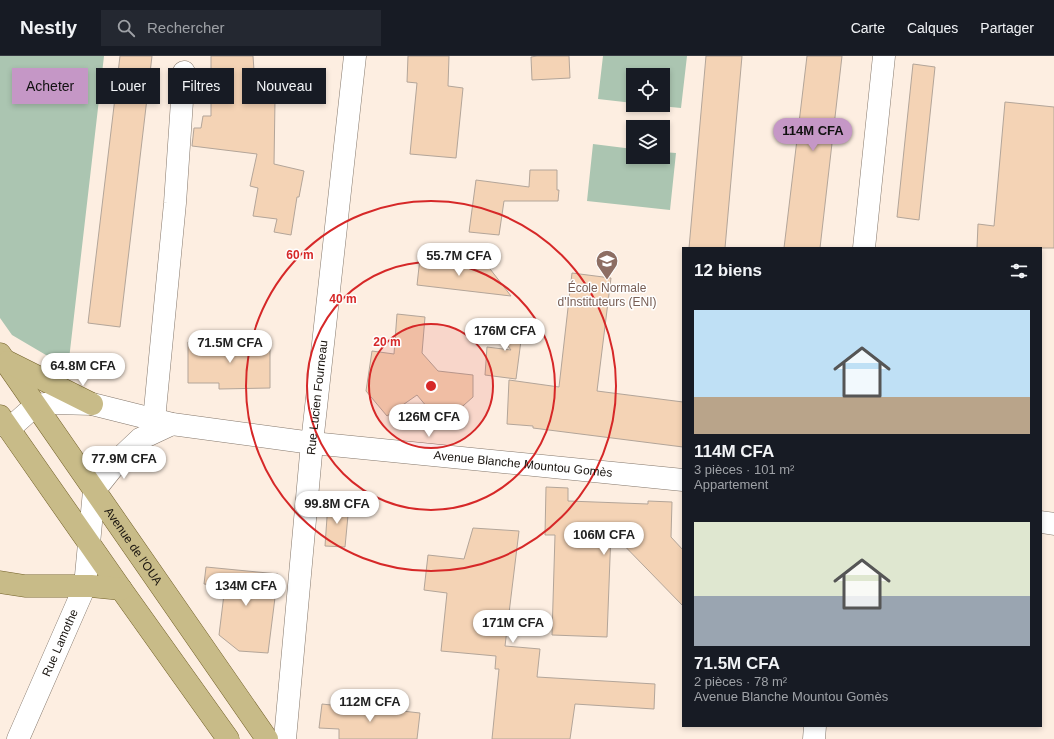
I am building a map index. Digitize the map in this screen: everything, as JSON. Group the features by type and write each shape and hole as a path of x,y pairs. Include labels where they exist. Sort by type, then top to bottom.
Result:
{"main road":[{"path":"2,357 92,404"},
{"name":"Avenue de l'OUA","path":"2,357 267,739"},
{"path":"3,428 89,544 228,739"},
{"path":"0,582 24,586 85,586 120,589"}],"street":[{"name":"Rue Lucien Fourneau","path":"285,739 312,443 355,56"},
{"path":"864,247 884,56"},
{"path":"89,544 94,491 122,456 140,438 163,422 182,104"},
{"name":"Avenue Blanche Mountou Gomès","path":"36,405 92,404 163,422 312,443 682,480"},
{"path":"3,428 36,405"},
{"path":"1042,522 1054,524"},
{"name":"Rue Lamothe","path":"18,739 85,586 89,544"},
{"path":"814,739 815,727"}],"green space":[{"path":"0,56 104,56 103,68 96,68 96,104 98,104 68,368 12,335 0,318"},
{"path":"603,56 687,56 681,108 670,107 670,68 626,68 626,102 598,99"},
{"path":"593,144 626,148 626,164 670,164 670,153 676,153 670,210 587,201"}],"building":[{"path":"120,56 152,56 151,68 119,68"},
{"path":"211,56 253,56 254,68 242,68 242,104 275,104 274,164 304,171 299,197 297,197 291,235 274,232 277,219 253,216 258,188 250,186 257,154 192,146 194,128 201,128 203,116 211,116 211,104 234,104 234,68 211,68"},
{"path":"408,56 449,56 448,86 463,88 456,158 410,154 417,83 407,82"},
{"path":"569,56 570,78 532,80 531,57"},
{"path":"706,56 742,56 725,247 689,247"},
{"path":"807,56 842,56 820,247 784,247"},
{"path":"913,64 935,67 919,220 897,217"},
{"path":"1005,102 1054,107 1054,248 977,247 978,224 994,226"},
{"path":"114,104 146,104 120,327 88,323"},
{"path":"530,170 557,170 557,190 559,190 558,201 504,201 499,235 469,232 476,180 529,187"},
{"path":"420,258 487,265 511,296 417,285"},
{"path":"572,273 611,278 597,391 682,402 682,447 533,428 533,426 507,424 509,380 559,387"},
{"path":"397,314 425,317 422,353 438,371 473,375 473,397 455,413 432,413 417,395 387,416 366,391 372,351 394,354"},
{"path":"489,322 523,325 516,379 485,375 487,347 511,350"},
{"path":"270,340 270,388 219,389 219,383 188,383 188,342"},
{"path":"546,487 568,488 568,501 648,504 648,501 672,502 671,537 682,549 682,605 611,532 607,637 552,635 555,535 545,535"},
{"path":"328,503 349,505 345,547 325,546"},
{"path":"473,528 519,531 505,646 540,649 537,677 655,684 654,709 575,704 570,739 492,739 499,669 495,669 496,656 441,651 447,593 424,590 428,555 464,559"},
{"path":"206,567 278,574 268,653 239,651 219,635 225,586 204,584"},
{"path":"322,704 402,713 402,711 420,713 417,739 339,739 339,729 319,728"}],"place":[{"name":"École Normale d'Instituteurs (ENI)","path":"607,280"}]}
